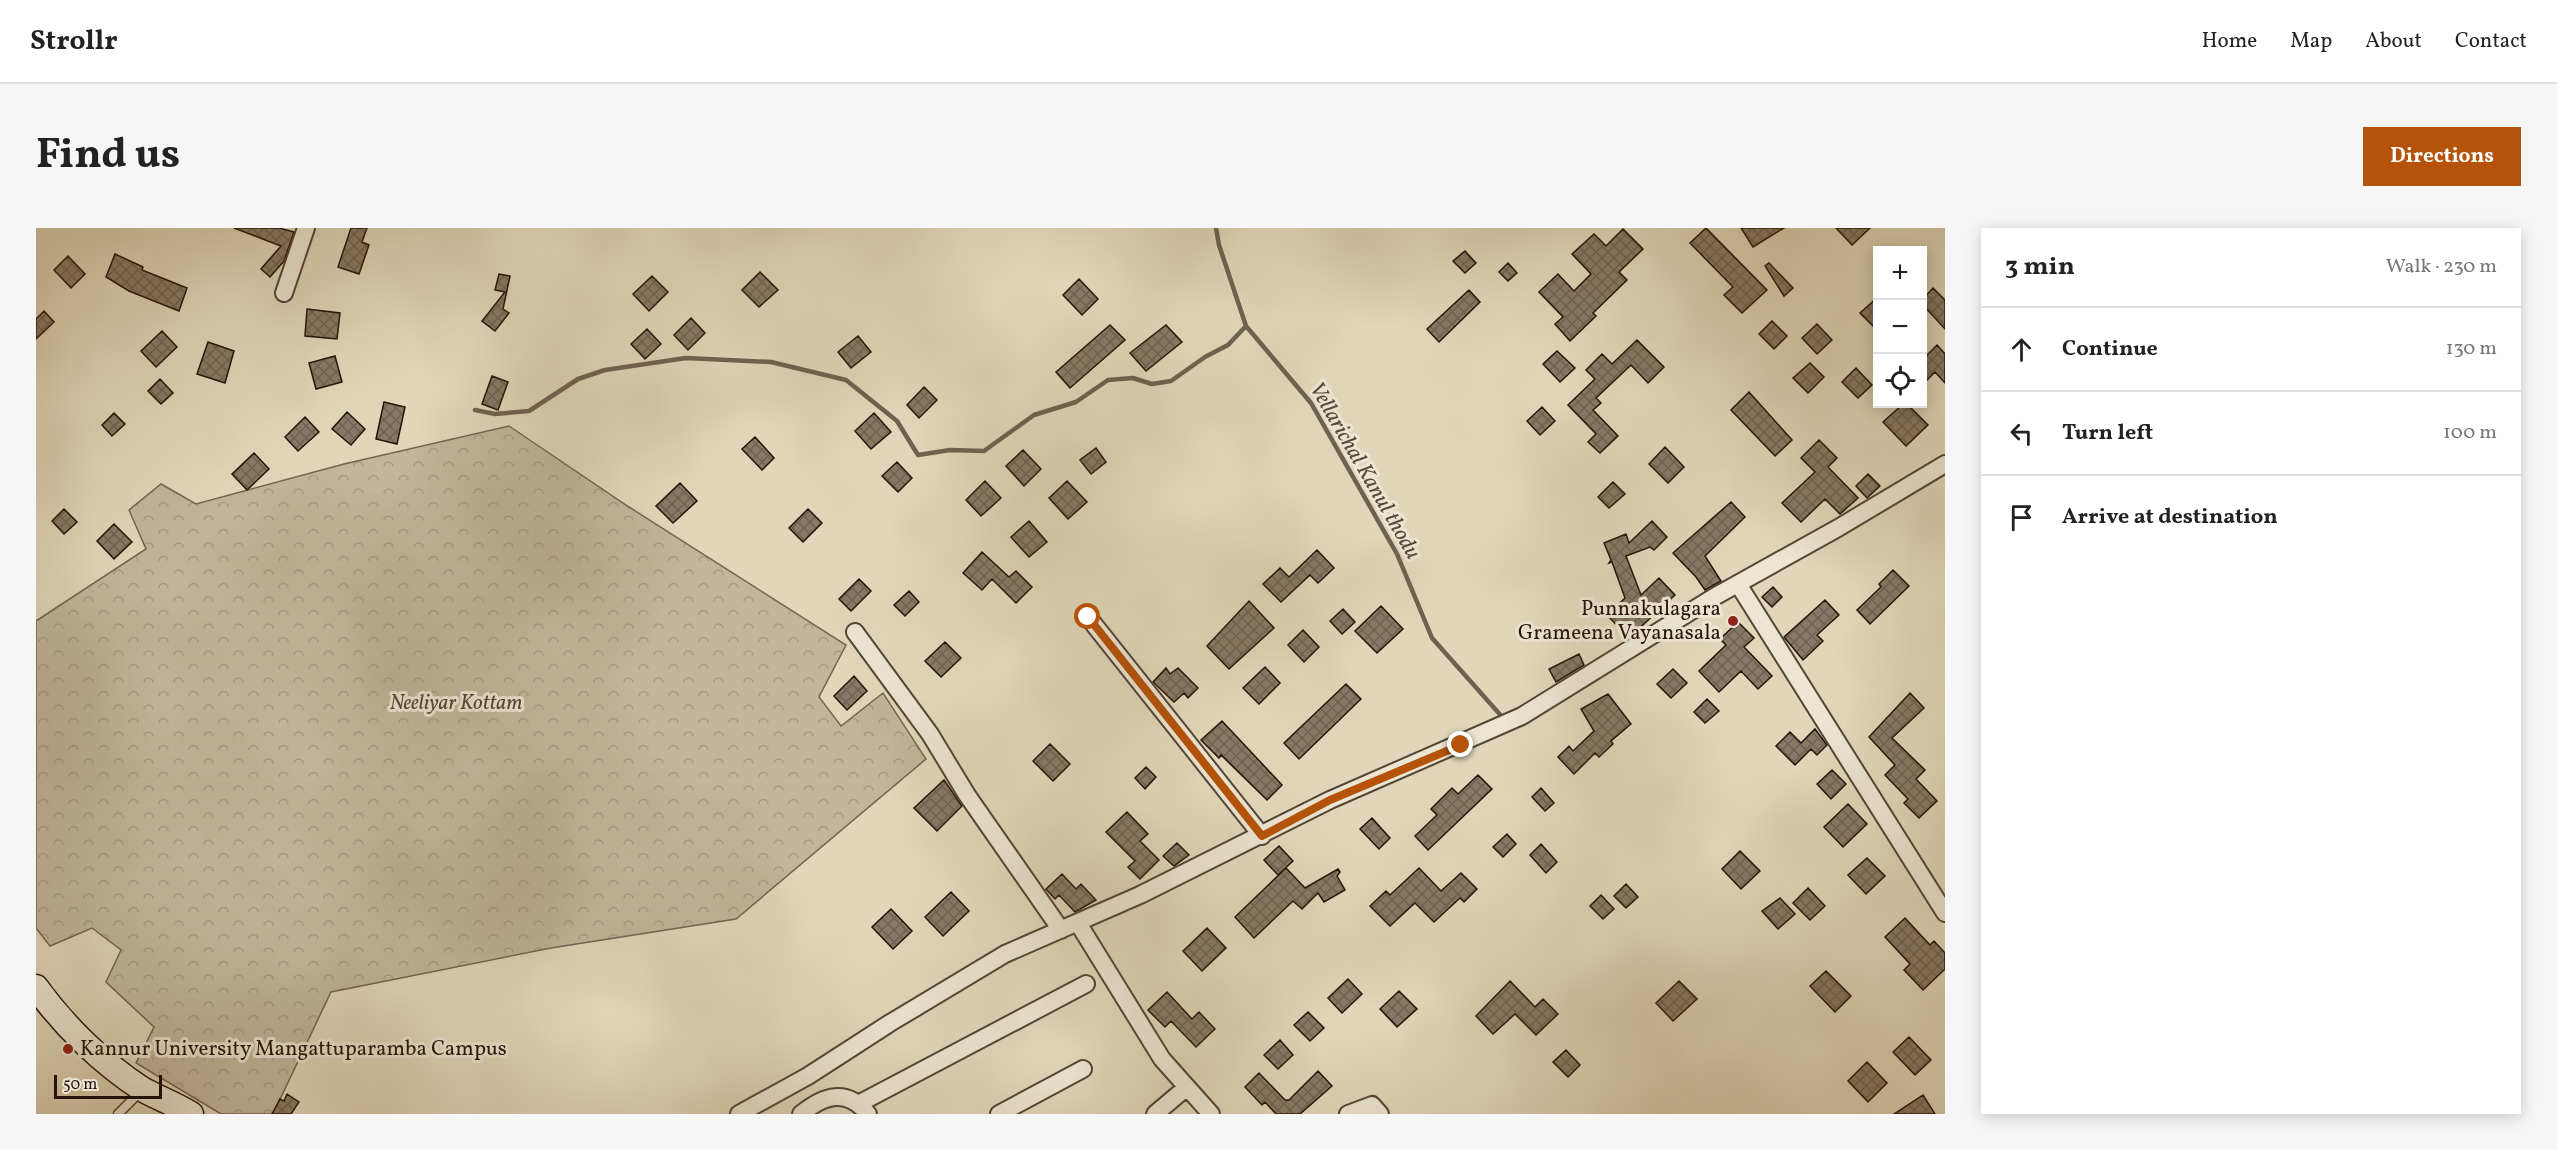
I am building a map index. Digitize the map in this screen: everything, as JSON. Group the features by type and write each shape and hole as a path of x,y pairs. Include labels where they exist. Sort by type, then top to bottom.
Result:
{"main road":[{"path":"40,1000 104,1059 143,1089 191,1114"}],"street":[{"path":"284,293 306,228"},
{"path":"747,1112 1005,954 1140,896 1330,800 1522,716 1738,584 1945,464"},
{"path":"1738,584 1945,913"},
{"path":"1088,617 1262,836"},
{"path":"855,632 930,734 967,795 1061,930"},
{"path":"1078,923 1162,1059 1211,1114"},
{"path":"801,1114 814,1103 827,1098 845,1097 864,1109 1086,984"},
{"path":"999,1114 1083,1069"},
{"path":"1155,1114 1188,1087"},
{"path":"1348,1114 1372,1105 1380,1114"}],"lane":[{"path":"118,1114 143,1089"}],"green space":[{"name":"Neeliyar Kottam","path":"509,426 629,507 846,645 819,697 841,726 883,693 926,759 736,919 551,948 331,992 273,1114 221,1114 136,1063 154,1027 106,982 121,950 92,928 50,946 36,928 36,621 146,549 129,510 161,484 196,504 344,464"}],"building":[{"path":"234,228 279,228 294,232 284,261 270,277 261,269 281,246"},
{"path":"351,228 367,228 362,242 369,245 359,274 338,267"},
{"path":"1706,228 1767,290 1742,313 1724,295 1733,287 1690,243"},
{"path":"1741,228 1784,228 1753,247"},
{"path":"1836,228 1870,228 1852,245"},
{"path":"1623,229 1643,249 1619,272 1627,280 1593,313 1596,316 1570,341 1555,324 1563,317 1539,292 1558,274 1574,291 1591,274 1572,254 1594,234 1606,246"},
{"path":"1465,251 1476,263 1465,273 1453,261"},
{"path":"115,254 143,267 142,270 187,288 179,311 129,291 106,277"},
{"path":"68,256 85,274 71,288 54,270"},
{"path":"1508,263 1517,273 1508,281 1499,272"},
{"path":"1769,263 1793,288 1784,296 1765,266"},
{"path":"760,272 778,290 759,307 742,290"},
{"path":"499,274 510,276 503,309 509,313 495,331 482,321 505,292 495,290"},
{"path":"652,276 668,292 649,311 633,294"},
{"path":"1079,279 1098,299 1082,315 1063,295"},
{"path":"1933,288 1945,300 1945,329 1927,309 1927,295"},
{"path":"1469,290 1480,302 1439,342 1427,329"},
{"path":"1873,301 1873,326 1860,313"},
{"path":"307,309 340,313 337,339 305,336"},
{"path":"44,311 54,322 36,339 36,319"},
{"path":"691,318 705,333 688,350 674,335"},
{"path":"1772,321 1787,336 1774,349 1759,334"},
{"path":"1817,324 1832,340 1817,354 1802,338"},
{"path":"1110,325 1125,340 1070,388 1056,372"},
{"path":"1166,325 1182,342 1146,371 1130,353"},
{"path":"647,329 661,344 645,359 631,344"},
{"path":"162,331 177,347 156,367 141,351"},
{"path":"858,336 871,352 851,368 838,352"},
{"path":"1637,340 1664,367 1648,383 1631,365 1596,398 1601,403 1593,410 1618,436 1600,453 1588,442 1596,434 1568,405 1595,379 1586,370 1602,354 1612,364"},
{"path":"208,342 234,351 225,383 197,374"},
{"path":"1937,345 1945,354 1945,383 1935,372 1927,380 1927,355"},
{"path":"1557,351 1575,368 1560,382 1543,364"},
{"path":"335,356 342,382 316,389 309,363"},
{"path":"1810,363 1824,377 1808,393 1793,378"},
{"path":"1856,368 1872,385 1858,398 1842,382"},
{"path":"492,376 508,382 498,410 482,404"},
{"path":"160,379 173,393 161,404 148,391"},
{"path":"924,387 937,400 919,418 907,405"},
{"path":"1749,392 1792,440 1775,456 1731,410"},
{"path":"384,402 405,407 397,444 376,439"},
{"path":"1542,407 1555,421 1540,435 1527,421"},
{"path":"1899,408 1911,408 1928,425 1906,446 1883,422"},
{"path":"347,412 365,429 351,445 332,429"},
{"path":"114,413 125,424 112,436 102,425"},
{"path":"874,413 891,432 871,449 855,431"},
{"path":"305,417 319,432 298,451 285,437"},
{"path":"755,437 774,458 762,470 742,449"},
{"path":"1819,440 1837,458 1828,467 1858,498 1840,514 1825,499 1801,522 1782,503 1815,472 1801,458"},
{"path":"1665,447 1684,467 1668,483 1649,464"},
{"path":"1096,448 1106,462 1091,474 1080,460"},
{"path":"1023,450 1041,469 1024,486 1006,466"},
{"path":"254,453 269,469 247,490 232,474"},
{"path":"897,462 912,478 898,492 882,476"},
{"path":"1868,474 1880,486 1867,498 1856,486"},
{"path":"985,481 1001,498 981,516 966,500"},
{"path":"1067,481 1087,502 1068,519 1049,498"},
{"path":"1613,482 1625,494 1609,508 1598,497"},
{"path":"680,483 697,501 673,523 656,506"},
{"path":"1731,502 1745,517 1705,556 1721,581 1705,590 1673,553"},
{"path":"64,509 77,522 64,534 52,521"},
{"path":"808,509 822,523 803,542 789,528"},
{"path":"1029,521 1047,542 1029,557 1011,537"},
{"path":"1652,521 1667,537 1654,550 1650,547 1626,556 1641,595 1659,578 1675,595 1629,638 1607,615 1625,598 1612,562 1609,563 1611,560 1604,543 1626,534 1629,543"},
{"path":"114,524 132,542 114,559 97,541"},
{"path":"1317,550 1334,568 1318,583 1310,575 1281,602 1263,584 1280,568 1289,577"},
{"path":"982,552 1009,577 1016,571 1032,587 1016,603 992,579 982,590 963,573"},
{"path":"1893,570 1909,586 1870,624 1857,610 1881,587 1879,584"},
{"path":"859,579 871,591 851,611 839,599"},
{"path":"1773,587 1782,597 1772,607 1762,597"},
{"path":"909,591 919,602 905,616 894,605"},
{"path":"1825,600 1839,615 1817,635 1823,641 1803,660 1784,637"},
{"path":"1249,601 1274,628 1229,669 1207,646"},
{"path":"1381,606 1403,629 1377,653 1355,631"},
{"path":"1343,609 1355,622 1342,634 1330,621"},
{"path":"1738,622 1754,638 1744,647 1772,676 1758,689 1741,671 1719,692 1699,671 1726,645 1720,639"},
{"path":"1303,630 1319,647 1304,662 1288,645"},
{"path":"945,642 961,658 941,677 925,661"},
{"path":"1579,654 1584,665 1556,682 1549,669"},
{"path":"1265,667 1280,683 1259,704 1243,688"},
{"path":"1166,668 1170,674 1178,668 1198,688 1188,698 1184,693 1174,702 1153,682"},
{"path":"1673,669 1687,683 1671,698 1657,684"},
{"path":"854,676 867,691 847,710 834,696"},
{"path":"1346,684 1361,699 1299,759 1284,743"},
{"path":"1910,693 1924,708 1892,738 1925,770 1916,779 1937,801 1919,818 1904,803 1908,799 1885,775 1895,765 1869,737"},
{"path":"1608,694 1631,724 1611,741 1613,744 1599,757 1595,753 1574,774 1558,757 1569,746 1573,751 1594,731 1581,709"},
{"path":"1707,699 1719,711 1705,723 1694,712"},
{"path":"1222,721 1282,785 1267,800 1221,755 1219,758 1201,740"},
{"path":"1815,729 1827,745 1817,755 1811,749 1795,765 1776,746 1790,732 1801,743"},
{"path":"1050,744 1070,764 1053,781 1033,761"},
{"path":"1146,767 1156,777 1145,789 1135,778"},
{"path":"1832,770 1846,784 1831,799 1817,784"},
{"path":"1478,775 1492,789 1428,850 1415,836 1437,815 1431,809 1452,788 1458,794"},
{"path":"944,780 962,806 937,831 914,808"},
{"path":"1541,788 1554,803 1545,811 1532,797"},
{"path":"1848,804 1867,824 1843,847 1824,827"},
{"path":"1127,812 1148,834 1140,841 1159,860 1140,879 1128,867 1135,861 1106,832"},
{"path":"1372,818 1390,838 1379,849 1360,829"},
{"path":"1507,834 1516,844 1503,857 1493,847"},
{"path":"1177,843 1189,855 1174,866 1163,856"},
{"path":"1541,844 1557,862 1546,873 1530,855"},
{"path":"1279,846 1293,861 1278,875 1264,860"},
{"path":"1740,851 1760,871 1741,889 1722,869"},
{"path":"1867,858 1885,876 1866,894 1848,875"},
{"path":"1286,868 1305,888 1338,869 1340,872 1337,876 1345,890 1324,902 1318,893 1302,909 1293,901 1254,938 1235,917"},
{"path":"1419,868 1441,891 1461,873 1477,889 1464,902 1460,898 1434,922 1415,903 1390,926 1370,906 1386,891 1390,895"},
{"path":"1062,874 1076,889 1081,884 1096,900 1075,912 1059,895 1055,899 1046,889"},
{"path":"1626,884 1638,897 1626,908 1614,896"},
{"path":"1808,888 1825,906 1810,920 1793,903"},
{"path":"951,892 969,911 943,936 925,917"},
{"path":"1601,895 1614,909 1603,919 1590,906"},
{"path":"1780,898 1795,914 1778,929 1762,911"},
{"path":"891,909 912,931 893,949 872,927"},
{"path":"1905,918 1930,945 1934,941 1945,953 1945,969 1923,990 1904,970 1910,964 1885,937"},
{"path":"1207,928 1226,948 1202,971 1183,951"},
{"path":"1826,971 1851,996 1835,1012 1810,986"},
{"path":"1348,979 1362,994 1342,1013 1328,998"},
{"path":"1510,981 1535,1007 1543,999 1558,1014 1536,1035 1515,1014 1493,1034 1476,1016"},
{"path":"1679,981 1697,999 1673,1021 1656,1003"},
{"path":"1399,991 1417,1009 1397,1027 1380,1009"},
{"path":"1167,992 1192,1019 1199,1012 1215,1029 1196,1047 1171,1021 1165,1027 1148,1010"},
{"path":"1308,1012 1324,1028 1310,1041 1294,1025"},
{"path":"1909,1037 1931,1060 1915,1075 1893,1052"},
{"path":"1280,1040 1293,1055 1278,1069 1264,1055"},
{"path":"1566,1050 1580,1065 1568,1077 1553,1062"},
{"path":"1867,1062 1887,1083 1868,1102 1848,1081"},
{"path":"1318,1071 1332,1086 1300,1114 1276,1114 1265,1102 1262,1105 1245,1087 1259,1073 1285,1100 1289,1100"},
{"path":"287,1094 299,1102 291,1114 272,1114 280,1099 284,1101"},
{"path":"1923,1095 1935,1114 1894,1114"}],"waterway":[{"name":"Vellarichal Kanul thodu","path":"1216,228 1219,245 1246,326 1311,403 1397,554 1432,638 1504,719"},
{"path":"475,410 495,414 529,411 578,379 605,370 686,358 771,362 846,380 897,421 918,455 950,450 984,451 1034,415 1076,402 1108,380 1133,378 1152,384 1171,381 1205,357 1228,345 1246,326"}],"place":[{"name":"Punnakulagara Grameena Vayanasala","path":"1733,621"},
{"name":"Kannur University Mangattuparamba Campus","path":"68,1049"}],"route":[{"path":"1088,617 1262,836 1330,800 1461,745"}]}
